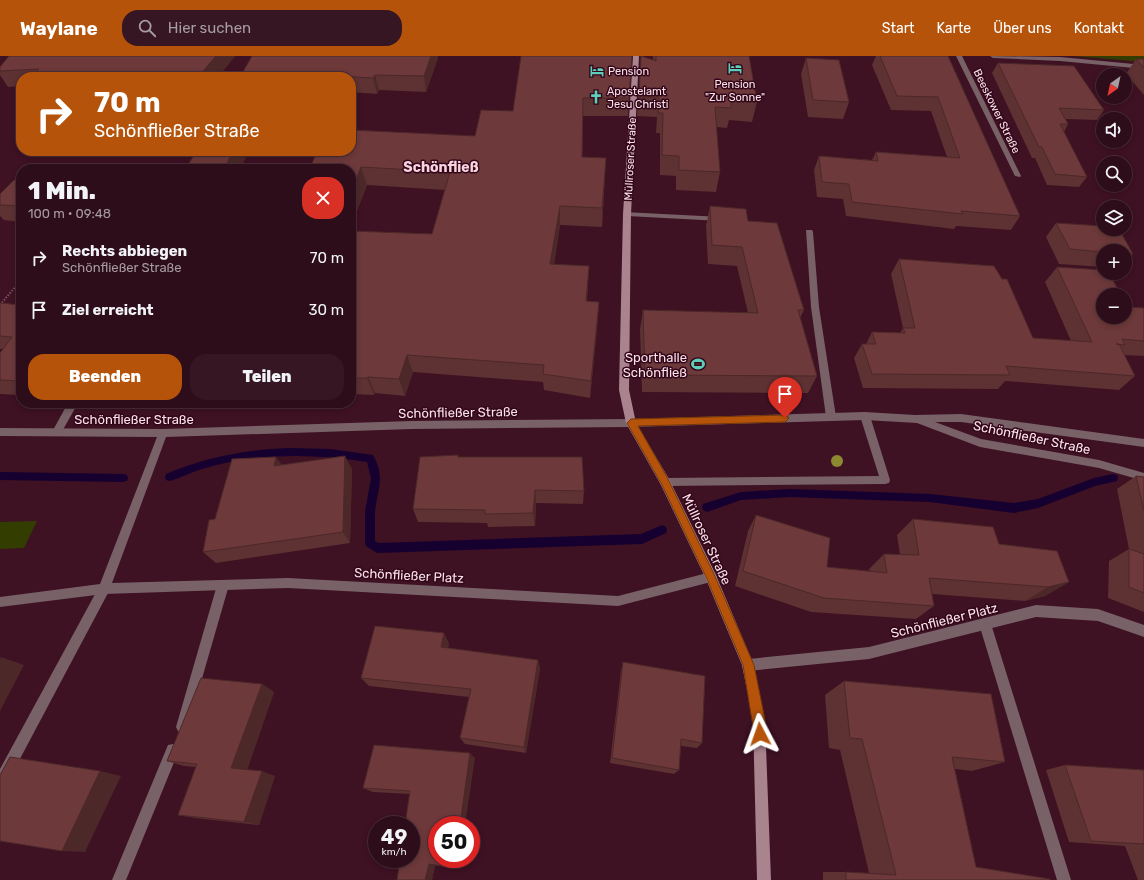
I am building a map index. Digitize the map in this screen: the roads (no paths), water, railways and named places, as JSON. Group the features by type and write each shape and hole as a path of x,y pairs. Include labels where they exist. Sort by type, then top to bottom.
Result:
{"main road":[{"name":"Müllroser Straße","path":"636,56 627,214 624,390 631,423 665,482 711,577 748,665 759,720 764,880"}],"street":[{"name":"Beeskower Straße","path":"958,56 1018,176"},
{"name":"Beeskower Straße","path":"993,56 1060,59 1144,67"},
{"name":"Müllroser Straße","path":"627,214 729,220"},
{"path":"809,232 815,307 830,417"},
{"path":"57,432 70,408"},
{"name":"Schönfließer Straße","path":"0,432 163,433 412,425 631,423 865,416 915,419 961,418 1144,443"},
{"path":"665,482 885,480 865,416"},
{"name":"Schönfließer Straße","path":"915,419 980,443 1099,464 1144,477"},
{"path":"0,782 104,589 163,433"},
{"name":"Schönfließer Platz","path":"0,602 104,589 288,583 618,600 711,577"},
{"path":"119,880 181,730 223,585"},
{"name":"Schönfließer Platz","path":"748,665 869,653 1036,611 1098,615 1144,631"},
{"path":"985,624 1064,880"}],"waterway":[{"path":"170,477 193,467 227,458 267,453 330,453 370,458 374,464 376,478 370,512 370,543 377,548 642,539 662,530"},
{"path":"0,476 123,478"},
{"path":"707,507 741,496 790,493 930,498 1014,508 1038,503 1094,482 1113,478"}],"place":[{"name":"Pension \"Zur Sonne\"","path":"735,68"},
{"name":"Pension","path":"597,71"},
{"name":"Apostelamt Jesu Christi","path":"596,97"},
{"name":"Sporthalle Schönfließ","path":"698,364"}],"district":[{"name":"Schönfließ","path":"441,167"}]}
